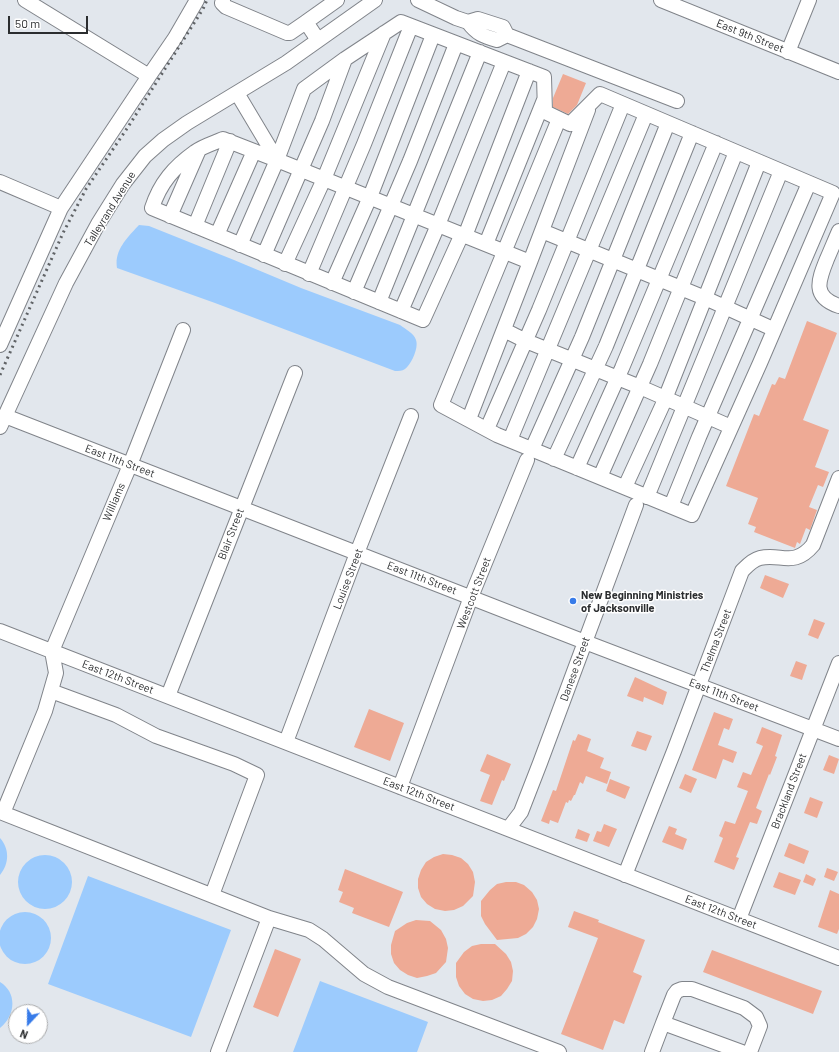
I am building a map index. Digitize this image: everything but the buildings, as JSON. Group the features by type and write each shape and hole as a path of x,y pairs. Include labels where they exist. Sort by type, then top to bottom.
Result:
{"street":[{"path":"25,0 149,76"},
{"path":"0,345 60,208 175,38 197,0"},
{"path":"222,0 222,3 226,7 287,33 290,33 337,0"},
{"name":"Talleyrand Avenue","path":"2,417 66,283 98,224 123,184 145,156 162,140 286,64 375,0"},
{"path":"418,0 468,22 478,19 503,27 507,35 677,101"},
{"name":"East 9th Street","path":"661,0 680,4 788,52 839,72"},
{"path":"788,52 809,0"},
{"path":"306,22 318,40"},
{"path":"240,245 277,160 304,89 345,59 401,22 544,77 545,112 570,124 600,94 833,193 692,515 671,506 642,501 625,487 554,459 529,455 510,440 487,430 441,405 559,119"},
{"path":"309,274 346,188 411,26"},
{"path":"285,264 324,179 384,33"},
{"path":"332,283 370,198 433,35"},
{"path":"354,292 410,161 456,44"},
{"path":"379,302 480,52"},
{"path":"264,255 322,121 345,59"},
{"path":"401,311 438,225 504,62"},
{"path":"529,71 463,235 424,320 309,274 152,208 157,193 170,173 198,150 223,138 230,142 300,169 370,198 391,206 415,216 438,225 463,235 486,244 504,252 530,262"},
{"path":"237,93 277,160"},
{"path":"486,244 545,98"},
{"path":"468,419 504,330 590,104"},
{"path":"487,430 526,341 623,104"},
{"path":"510,440 646,114"},
{"name":"Westcott Street","path":"400,787 471,597 529,455 572,359 613,261 668,123"},
{"path":"554,459 595,370 692,133"},
{"path":"195,226 230,142"},
{"path":"577,468 618,379 716,143"},
{"path":"170,216 198,150"},
{"path":"217,235 254,151"},
{"path":"600,477 640,387 736,152"},
{"path":"625,487 665,399 759,162"},
{"name":"Danese Street","path":"508,829 520,812 585,642 642,501 684,408 781,171"},
{"path":"0,182 60,208"},
{"path":"671,506 809,183"},
{"path":"542,231 705,298 773,329"},
{"path":"839,231 819,277 818,285 820,293 826,300 839,306"},
{"name":"Williams","path":"52,651 130,465 183,330"},
{"path":"504,330 526,341 640,387 684,408 731,427"},
{"name":"Blair Street","path":"168,696 295,373"},
{"name":"Louise Street","path":"286,742 357,553 411,416"},
{"name":"East 11th Street","path":"2,417 242,508 585,642 839,738"},
{"name":"Thelma Street","path":"625,875 742,571 749,563 759,558 793,558 808,550 813,545 839,478"},
{"name":"East 12th Street","path":"0,631 839,958"},
{"path":"52,651 56,674 45,711 2,813 270,918 309,930 323,939 364,974 388,987 559,1052"},
{"name":"Brackland Street","path":"740,919 839,663"},
{"path":"51,691 116,715 156,736 234,764 257,775 212,895"},
{"path":"218,1052 270,918"},
{"path":"652,1052 674,995 677,991 682,989 692,990 744,1008 756,1017 760,1026 750,1052"},
{"path":"662,1023 742,1052"}],"water":[{"path":"139,225 149,226 301,288 400,325 411,333 416,340 417,343 412,360 402,371 395,371 215,303 117,268 118,255 123,244"},
{"path":"0,838 7,852 7,861 0,875"},
{"path":"45,855 55,857 64,863 70,872 72,882 70,892 64,901 55,907 45,909 35,907 26,901 20,892 18,882 20,872 26,863 35,857"},
{"path":"88,876 231,930 191,1037 48,984"},
{"path":"20,912 30,912 44,919 51,933 51,943 44,957 30,964 20,964 10,960 3,953 -1,943 -1,933 3,923 10,916"},
{"path":"320,981 428,1022 417,1052 293,1052"},
{"path":"0,982 10,992 12,1004 8,1004 8,1018 0,1028"}],"railway":[{"path":"0,375 63,233 86,189 128,127 203,9 207,0"}],"place":[{"name":"New Beginning Ministries of Jacksonville","path":"573,601"}]}
